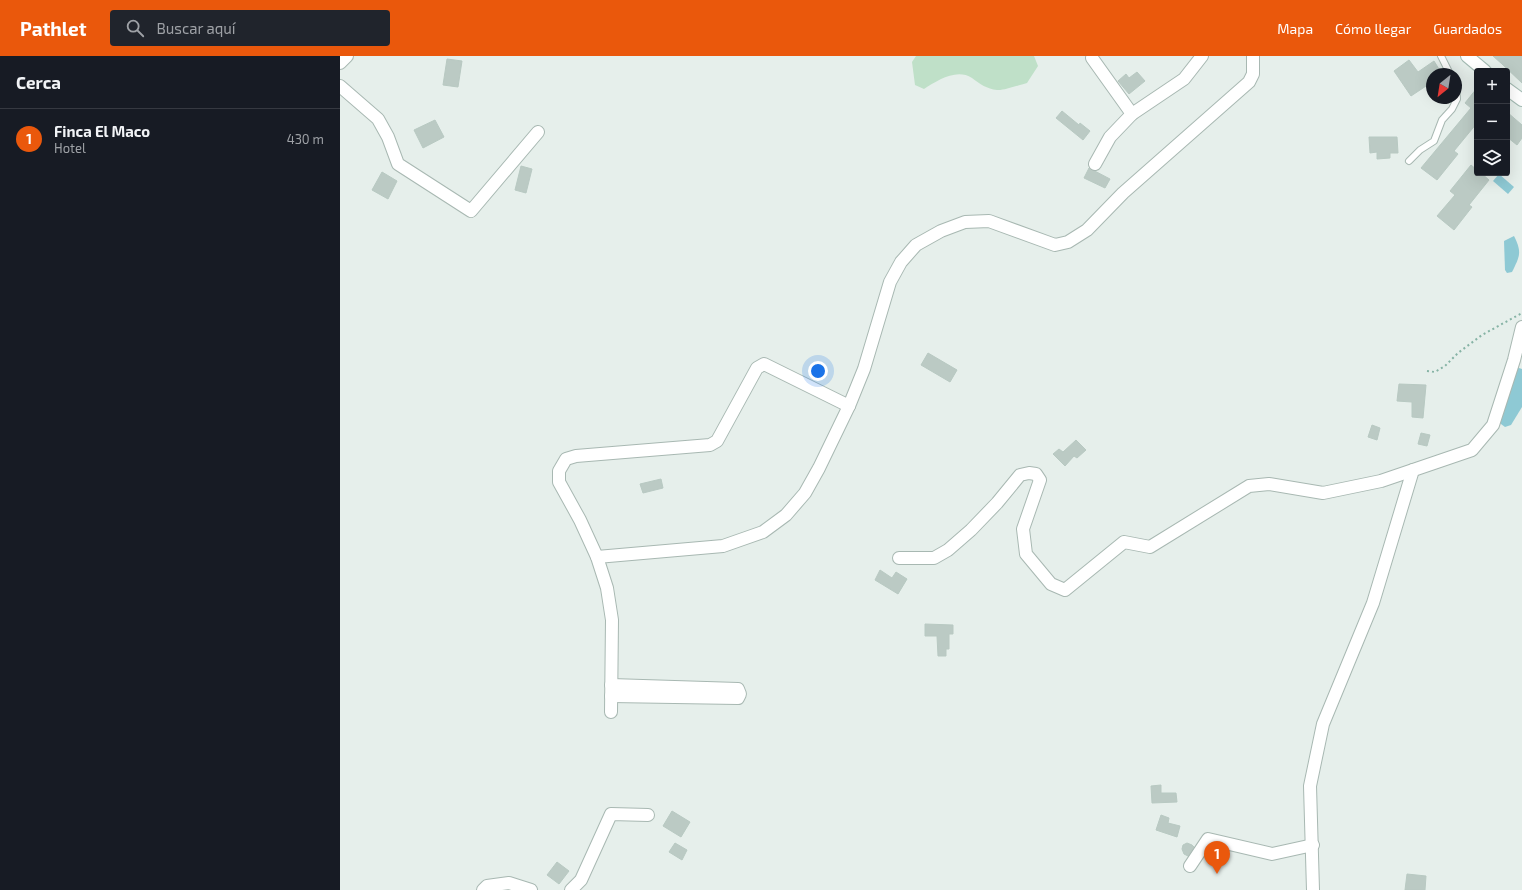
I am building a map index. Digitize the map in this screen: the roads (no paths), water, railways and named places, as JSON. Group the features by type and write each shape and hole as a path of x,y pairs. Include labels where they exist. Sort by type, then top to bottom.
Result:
{"street":[{"path":"340,63 347,56"},
{"path":"1095,164 1110,137 1132,114 1184,79 1202,56"},
{"path":"597,557 723,546 762,532 786,515 805,493 819,468 849,406 864,369 890,282 901,262 916,245 941,231 965,222 989,220 1055,244 1068,242 1087,230 1124,193 1248,82 1253,74 1253,56"},
{"path":"1467,56 1481,68"},
{"path":"1092,58 1132,114"},
{"path":"340,86 378,119 388,137 398,164 470,210 538,132"},
{"path":"1510,91 1522,100"},
{"path":"899,558 934,558 948,550 971,530 997,503 1020,475 1029,473 1036,474 1040,480 1023,529 1026,554 1051,584 1065,590 1124,542 1150,547 1249,486 1269,484 1323,493 1381,481 1472,450 1493,425 1518,360 1522,327"},
{"path":"611,712 612,620 607,588 597,557 580,520 559,482 559,471 566,459 576,456 606,453 710,445 717,441 757,368 764,364 849,406"},
{"path":"1313,890 1313,845 1311,830 1310,786 1323,724 1373,603 1413,470"},
{"path":"738,689 740,694 738,698 611,690 738,689"},
{"path":"572,890 581,880 611,814 648,815"},
{"path":"1190,866 1208,839 1272,854 1313,845"},
{"path":"483,890 487,886 509,883 531,890"}],"lane":[{"path":"1441,56 1447,68"},
{"path":"1409,162 1420,150 1434,141 1442,120 1454,104"}],"water":[{"path":"1497,176 1501,176 1514,187 1508,194 1493,181"},
{"path":"1514,236 1519,254 1512,272 1507,273 1505,270 1504,241"},
{"path":"1516,367 1522,369 1522,407 1511,425 1505,427 1500,422"}],"place":[{"name":"Finca El Maco","path":"1217,874"}]}
